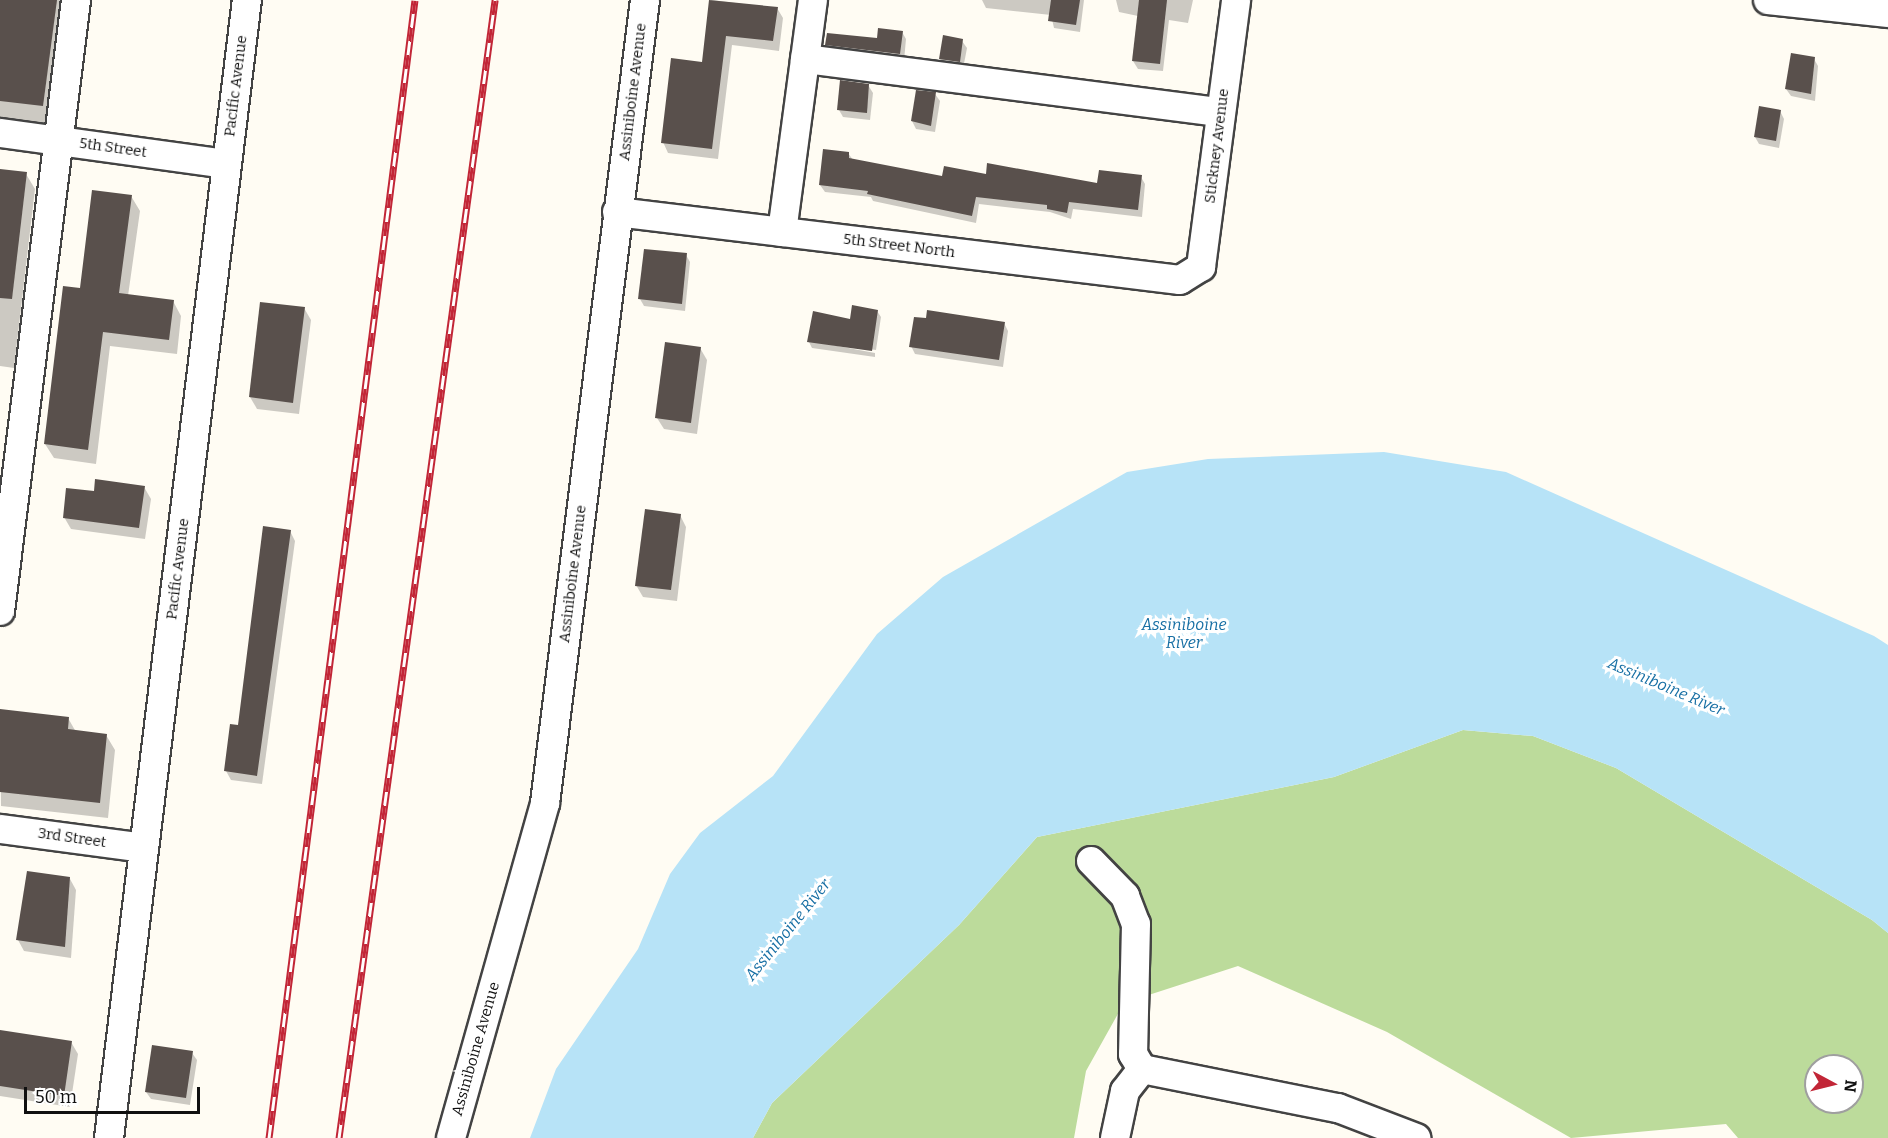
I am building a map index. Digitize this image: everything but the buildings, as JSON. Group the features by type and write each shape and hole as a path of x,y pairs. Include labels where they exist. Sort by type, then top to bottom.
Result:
{"street":[{"path":"0,611 76,0"},
{"name":"Pacific Avenue","path":"109,1138 247,0"},
{"name":"Assiniboine Avenue","path":"451,1138 545,803 645,0"},
{"path":"782,232 813,0"},
{"name":"Stickney Avenue","path":"1180,280 1201,267 1236,0"},
{"path":"1768,0 1888,13"},
{"path":"805,59 1221,112"},
{"name":"5th Street","path":"0,134 226,164"},
{"name":"5th Street North","path":"617,212 1180,280"},
{"name":"3rd Street","path":"0,829 144,848"},
{"path":"1091,861 1125,896 1136,924 1134,1054 1142,1069"},
{"path":"1115,1138 1125,1091 1142,1069"},
{"path":"1142,1069 1338,1108 1416,1138"}],"green space":[{"path":"1463,730 1533,736 1616,768 1872,920 1888,933 1888,1138 1738,1138 1726,1124 1571,1138 1387,1032 1238,966 1124,1003 1086,1071 1074,1138 753,1138 772,1103 959,925 1037,837 1334,777"}],"water":[{"name":"Assiniboine River","path":"1384,452 1506,472 1874,636 1888,645 1888,933 1872,920 1616,768 1533,736 1463,730 1334,777 1037,837 959,925 772,1103 753,1138 530,1138 556,1069 638,949 670,874 700,833 773,776 877,634 943,577 1127,472 1208,459"}],"railway":[{"path":"269,1138 415,0"},
{"path":"339,1138 495,0"}]}
